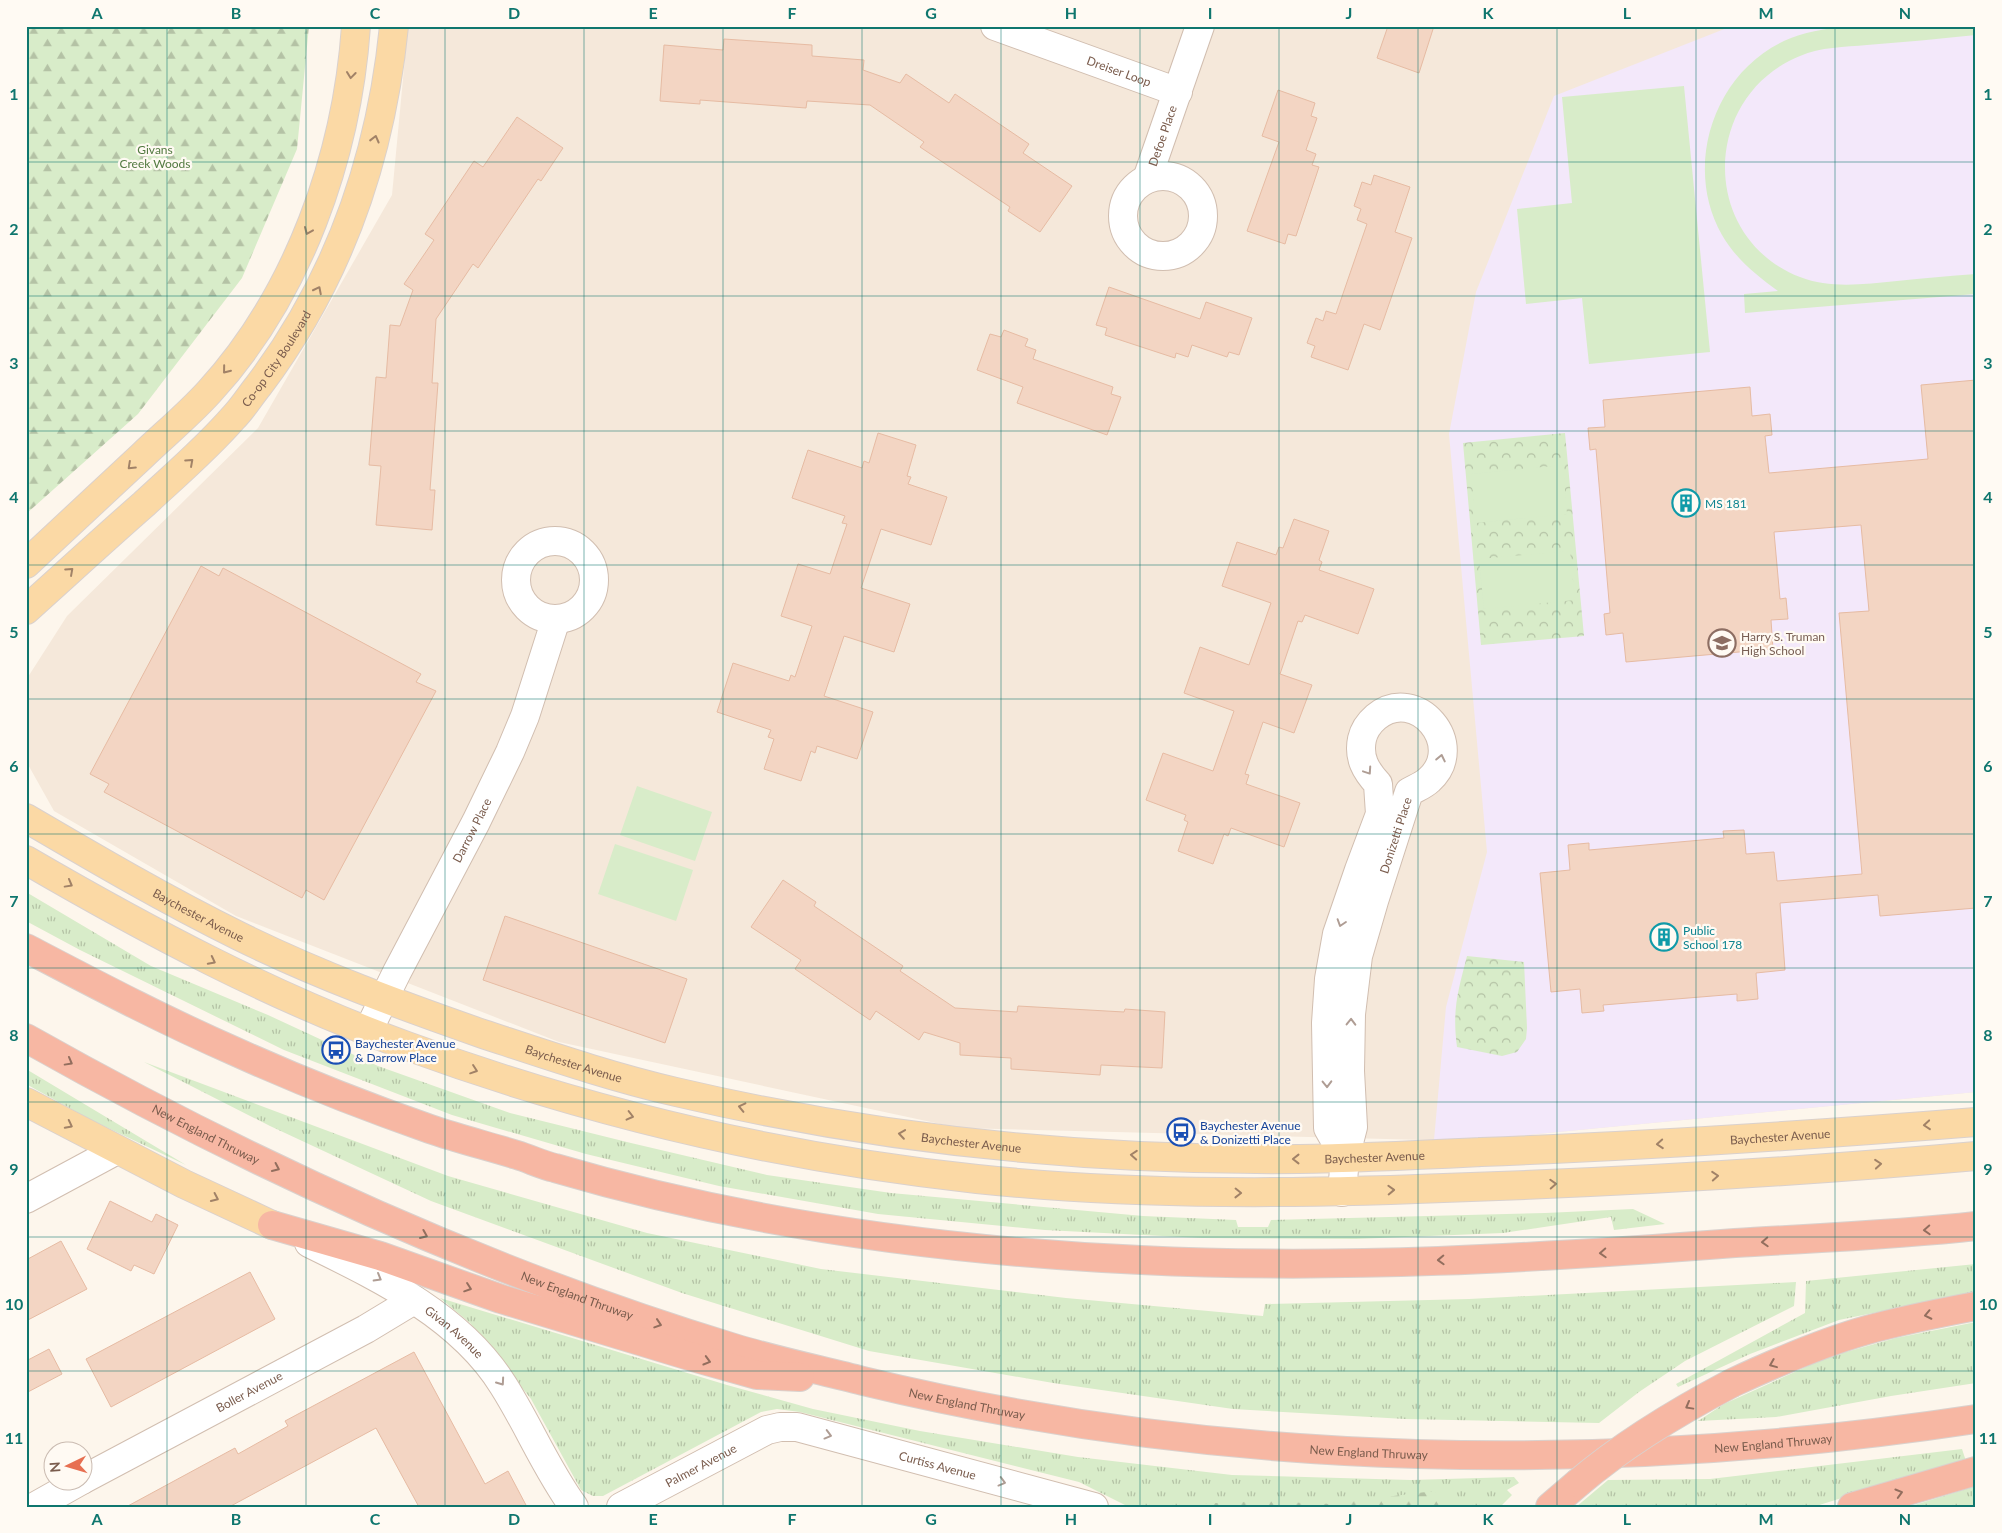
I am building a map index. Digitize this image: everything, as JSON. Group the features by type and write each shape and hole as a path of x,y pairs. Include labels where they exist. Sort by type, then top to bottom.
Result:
{"highway":[{"path":"26,948 131,1002 238,1053 344,1097 430,1129 552,1168 668,1197 784,1222 882,1236 1026,1252 1140,1260 1308,1262 1439,1260 1608,1253 1976,1226"},
{"name":"New England Thruway","path":"26,1038 147,1104 266,1163 378,1215 503,1268 614,1310 738,1349 943,1400 1110,1429 1282,1448 1368,1453 1542,1455 1669,1451 1843,1437 1976,1420"},
{"path":"272,1225 380,1256 501,1299 757,1375 859,1380"},
{"path":"1550,1507 1612,1456 1650,1430 1686,1407 1732,1383 1809,1350 1866,1330 1976,1306"},
{"path":"1852,1507 1976,1471"}],"main road":[{"path":"26,564 209,392 236,359 260,324 300,251 316,212 342,132 349,92 356,26"},
{"name":"Co-op City Boulevard","path":"29,611 196,456 234,417 284,351 319,290 337,253 359,196 376,136 387,82 394,26"},
{"path":"209,392 234,417"},
{"path":"26,799 56,836"},
{"name":"Baychester Avenue","path":"26,818 161,896 235,934 312,970 384,998 592,1070 674,1092 756,1110 839,1125 921,1137 1049,1150 1174,1157 1345,1158 1630,1146 1976,1122"},
{"path":"26,860 166,939 280,994 368,1031 484,1073 579,1102 724,1138 839,1160 974,1178 1096,1188 1198,1192 1342,1192 1663,1180 1976,1156"},
{"path":"26,1102 117,1150 272,1225"}],"street":[{"name":"Dreiser Loop","path":"996,26 1178,92"},
{"path":"1178,92 1200,26"},
{"name":"Defoe Place","path":"1147,179 1178,92"},
{"name":"Darrow Place","path":"368,1031 510,752 525,716 556,619"},
{"name":"Donizetti Place","path":"1342,1192 1345,1158 1353,1127 1350,1071 1351,1014 1358,956 1409,792 1429,780 1438,770 1442,757 1443,744 1431,720 1420,712 1406,708 1393,709 1380,714 1370,723 1363,735 1360,748 1362,762 1378,784 1380,814 1358,870 1337,934 1329,979 1326,1023 1328,1128 1345,1158"},
{"path":"26,1200 117,1150"},
{"name":"Givan Avenue","path":"272,1225 363,1270 414,1300 442,1320 480,1354 497,1376 574,1507"},
{"name":"Boller Avenue","path":"92,1475 366,1329 414,1300"},
{"name":"Palmer Avenue","path":"621,1507 767,1430 780,1427"},
{"name":"Curtiss Avenue","path":"780,1427 797,1427 1094,1507"},
{"name":"Boller Avenue","path":"34,1507 64,1490"}],"shaded area":[{"path":"408,26 1976,26 1976,1092 1463,1141 959,1128 559,1042 236,916 54,811 26,761 26,680 67,616 258,428 392,195"},
{"name":"Harry S. Truman High School","path":"1732,26 1976,26 1976,1092 1463,1141 1434,1140 1446,1007 1487,852 1449,434 1476,292 1554,96"}],"green space":[{"name":"Givans Creek Woods","path":"26,26 309,26 297,149 242,278 138,414 26,514"},
{"path":"1854,26 1976,26 1976,35 1824,49 1800,56 1767,75 1744,102 1730,133 1725,167 1730,200 1743,232 1767,258 1800,277 1812,281 1860,284 1976,274 1976,294 1745,313 1744,294 1778,291 1754,273 1734,252 1722,235 1710,208 1705,179 1706,150 1713,122 1725,95 1743,72 1765,52 1799,35"},
{"path":"1684,86 1710,352 1589,364 1582,298 1526,304 1517,209 1572,203 1562,97"},
{"path":"1565,433 1584,636 1481,645 1463,443"},
{"path":"1563,465 1567,514 1476,523 1471,474"},
{"path":"1570,551 1575,600 1484,609 1479,559"},
{"path":"637,786 712,812 695,861 620,835"},
{"path":"615,844 693,870 676,921 598,894"},
{"path":"26,892 151,966 268,1015 378,1066 510,1113 767,1175 891,1193 1143,1216 1236,1220 1238,1227 1268,1227 1271,1220 1633,1209 1665,1224 1614,1230 1611,1217 1503,1233 1356,1239 1202,1238 1045,1230 878,1214 719,1186 586,1154 452,1115 284,1050 80,950 26,921"},
{"path":"1467,956 1524,962 1527,1028 1526,1039 1517,1052 1502,1056 1457,1047 1456,1011"},
{"path":"144,1062 448,1176 647,1233 821,1269 1066,1298 1263,1316 1265,1304 1469,1299 1796,1282 1794,1306 1685,1361 1639,1392 1599,1423 1405,1419 1233,1409 1053,1383 869,1351 682,1293 431,1201 270,1126"},
{"path":"26,1069 186,1165 91,1120 26,1084"},
{"path":"1976,1264 1976,1292 1839,1320 1750,1354 1678,1387 1676,1384 1805,1313 1806,1281"},
{"path":"440,1298 727,1385 813,1409 920,1431 1078,1457 1232,1475 1411,1480 1514,1477 1519,1483 1507,1490 1512,1495 1500,1507 1129,1507 1079,1482 800,1412 777,1409 761,1412 603,1496 593,1496 581,1490 531,1399 470,1323"},
{"path":"1976,1322 1976,1383 1776,1417 1698,1421 1724,1404 1828,1357 1896,1338"},
{"path":"1962,1449 1967,1464 1912,1476 1813,1507 1576,1507 1608,1480 1710,1479"},
{"path":"1976,1486 1976,1507 1908,1507"},
{"path":"1434,1491 1452,1503 1453,1507 1193,1507 1193,1504 1266,1501 1329,1504"}],"building":[{"path":"1388,26 1434,26 1419,73 1377,58"},
{"path":"724,39 812,45 812,56 864,60 863,70 900,83 906,74 949,103 955,94 1029,144 1023,153 1072,186 1040,232 1008,211 1010,207 920,147 924,142 870,105 807,101 806,108 700,100 700,104 660,101 664,45 723,50"},
{"path":"1278,90 1315,103 1311,116 1317,118 1306,150 1316,154 1312,165 1319,167 1296,236 1288,234 1285,244 1247,231 1279,142 1262,136"},
{"path":"517,117 563,148 541,181 538,179 478,268 473,264 436,319 432,383 438,383 430,490 435,490 432,530 376,525 381,466 369,465 376,377 386,378 390,325 400,326 413,290 404,284 434,240 425,234 474,161 483,167"},
{"path":"1374,175 1410,187 1395,232 1412,238 1380,330 1364,324 1348,370 1311,357 1315,346 1307,343 1316,318 1323,321 1326,311 1336,314 1367,224 1357,220 1361,209 1354,206 1362,182 1371,185"},
{"path":"1109,287 1200,319 1206,302 1252,318 1239,355 1229,352 1227,357 1192,345 1188,357 1176,353 1175,358 1105,335 1107,328 1096,325"},
{"path":"1004,330 1028,339 1025,346 1036,350 1033,359 1113,387 1111,394 1121,397 1107,435 1017,403 1023,387 977,370 990,334 1001,337"},
{"path":"1976,380 1976,908 1880,916 1878,895 1780,903 1785,970 1756,973 1758,999 1737,1001 1737,994 1603,1005 1604,1011 1582,1013 1580,989 1551,992 1540,873 1570,870 1568,845 1589,843 1589,850 1724,838 1723,831 1744,830 1746,854 1774,852 1777,881 1862,874 1839,613 1869,611 1861,525 1774,532 1780,599 1786,598 1788,619 1771,620 1773,649 1626,662 1623,633 1606,635 1604,614 1610,613 1596,449 1590,450 1588,428 1605,427 1603,400 1750,387 1752,416 1770,414 1772,435 1765,436 1769,473 1928,459 1921,385"},
{"path":"878,433 916,445 907,476 911,477 908,484 947,497 931,545 881,529 861,588 910,604 894,652 844,636 824,696 873,712 857,759 817,746 815,753 811,751 801,781 764,769 774,739 768,737 771,730 717,712 733,663 789,681 791,675 795,677 812,626 781,616 798,564 830,574 847,524 842,523 845,516 792,498 808,450 862,468 864,461 869,463"},
{"path":"1294,519 1329,531 1319,560 1322,562 1319,570 1374,589 1358,634 1305,615 1302,622 1298,621 1280,674 1312,685 1294,733 1263,722 1245,774 1249,775 1246,784 1300,803 1284,847 1231,828 1228,836 1224,834 1213,864 1178,851 1188,822 1184,820 1186,815 1146,800 1163,753 1213,771 1234,711 1184,693 1200,647 1249,665 1271,603 1222,586 1237,542 1276,555 1279,547 1283,548"},
{"path":"201,566 219,576 223,568 421,674 416,682 436,691 324,900 306,890 302,898 104,792 109,784 90,774"},
{"path":"783,880 816,902 814,906 903,966 900,971 955,1008 1017,1012 1018,1006 1124,1012 1125,1009 1165,1012 1162,1068 1101,1065 1100,1075 1011,1069 1011,1058 960,1055 960,1043 924,1032 919,1040 876,1011 870,1020 795,969 801,960 751,927"},
{"path":"505,916 687,979 665,1043 483,980"},
{"path":"110,1201 152,1222 156,1214 178,1225 154,1274 134,1265 131,1271 87,1249"},
{"path":"61,1241 87,1289 26,1321 26,1260"},
{"path":"250,1272 275,1319 111,1407 86,1359"},
{"path":"49,1349 62,1374 26,1393 26,1361"},
{"path":"414,1352 485,1484 508,1471 527,1507 419,1507 376,1428 229,1507 126,1507 235,1448 238,1454 288,1426 285,1421"}],"place":[{"name":"MS 181","path":"1686,503"},
{"name":"Harry S. Truman High School","path":"1722,643"},
{"name":"Public School 178","path":"1664,937"},
{"name":"Baychester Avenue & Darrow Place","path":"336,1050"},
{"name":"Baychester Avenue & Donizetti Place","path":"1181,1132"}]}
